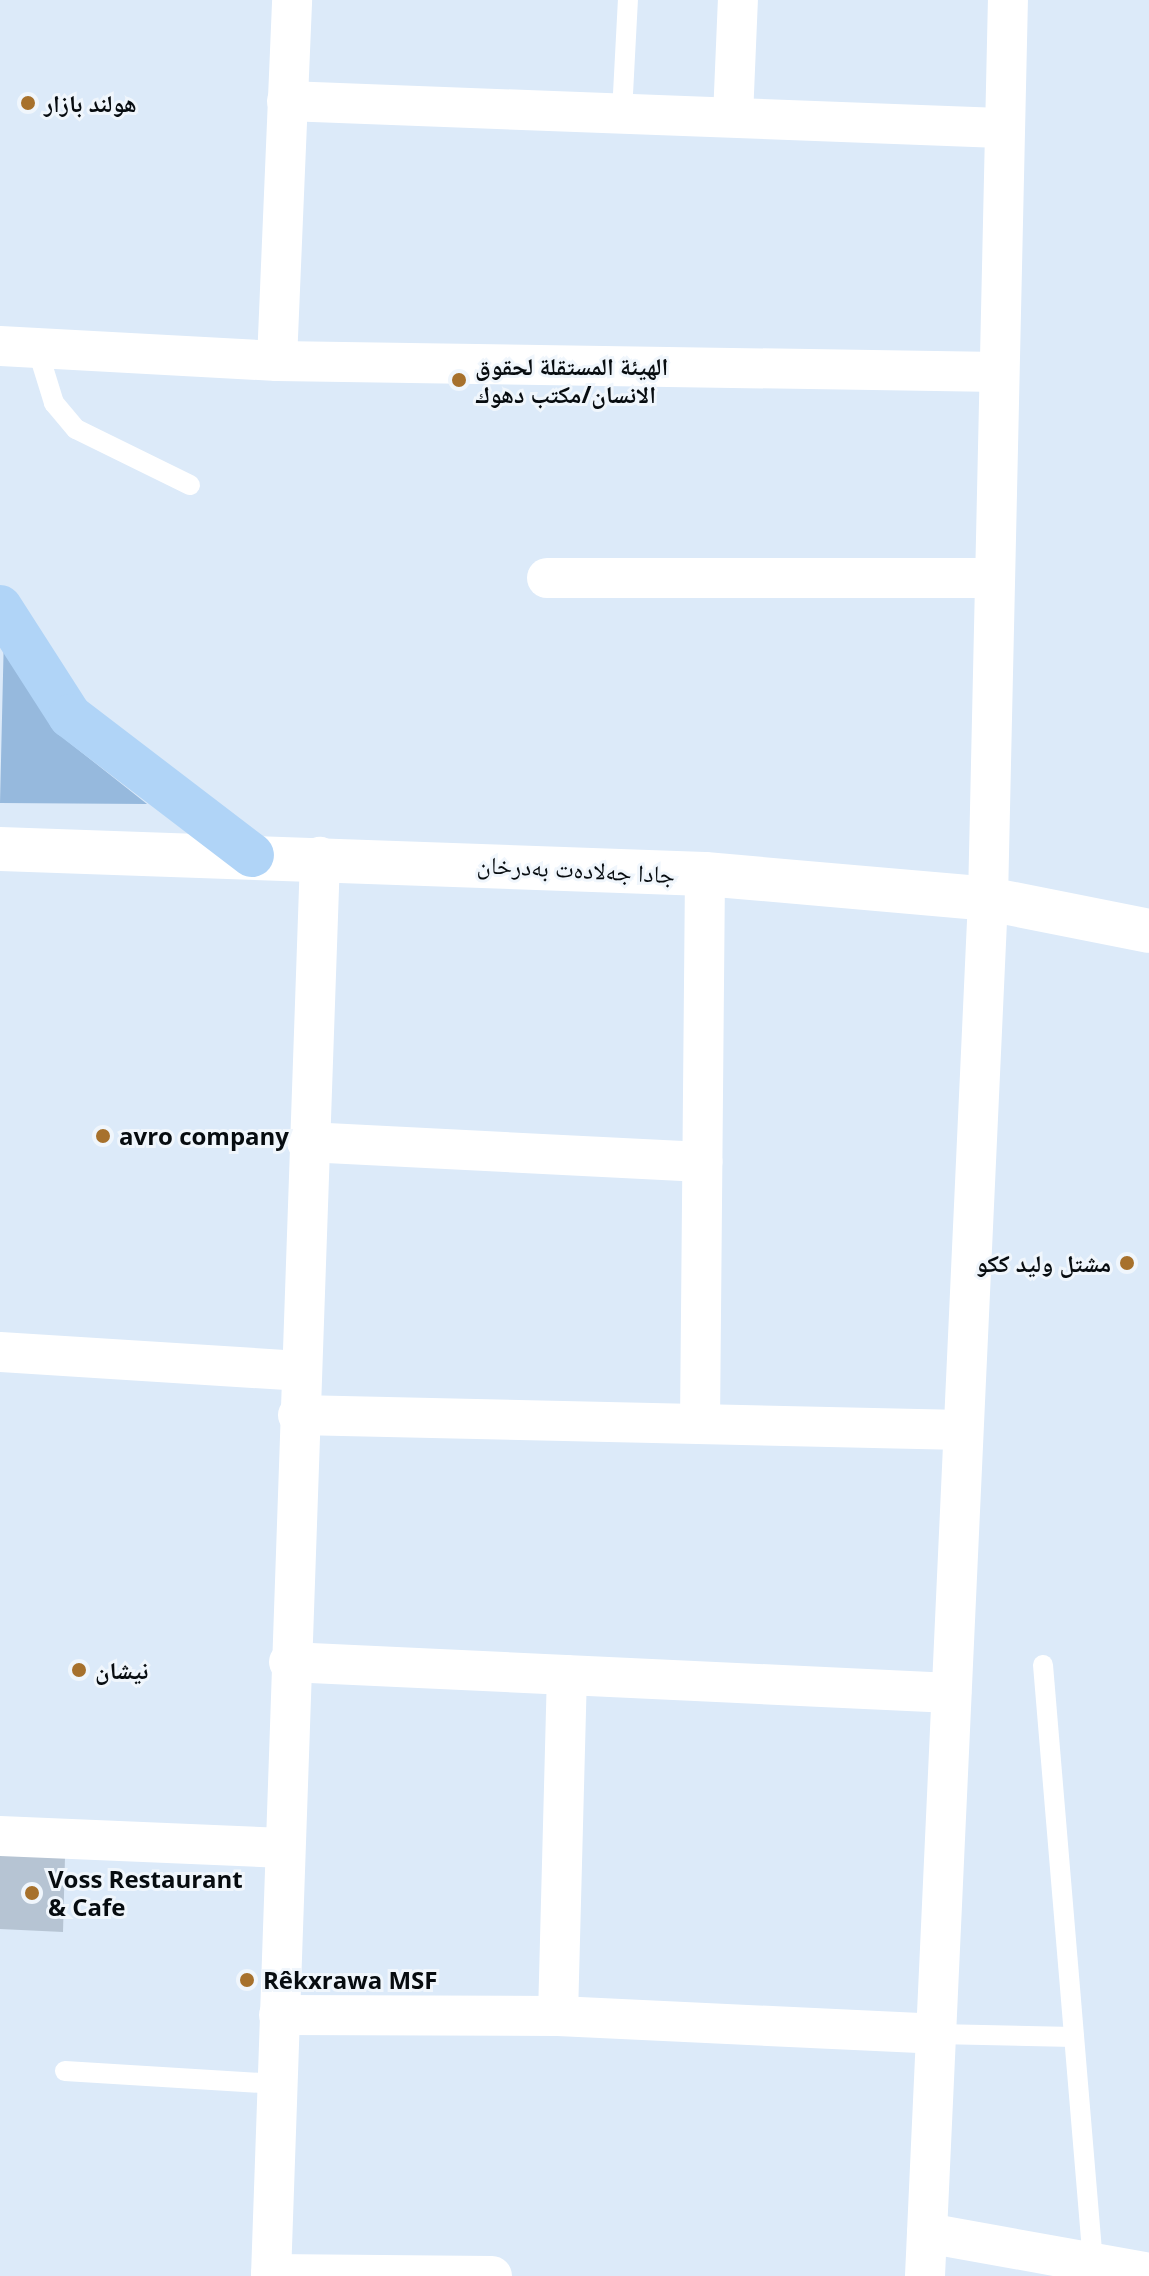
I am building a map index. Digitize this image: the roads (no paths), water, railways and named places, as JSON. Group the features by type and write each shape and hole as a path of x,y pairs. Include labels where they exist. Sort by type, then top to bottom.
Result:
{"main road":[{"path":"0,607 70,716 252,855"}],"street":[{"path":"277,361 292,0"},
{"path":"733,117 738,0"},
{"path":"925,2276 988,899 999,372 1000,128 1008,0"},
{"path":"287,101 1000,128"},
{"path":"18,347 277,361 999,372"},
{"path":"547,578 995,578"},
{"name":"جادا جەلادەت بەدرخان","path":"0,849 320,857 705,874 988,899 1149,931"},
{"path":"320,857 299,1371 271,2275 492,2276"},
{"path":"700,1424 705,874"},
{"path":"307,1142 702,1162"},
{"path":"0,1352 299,1371"},
{"path":"298,1415 963,1430"},
{"path":"289,1662 951,1693"},
{"path":"558,2016 567,1675"},
{"path":"0,1836 284,1848"},
{"path":"279,2015 558,2016 936,2034"},
{"path":"927,2233 1149,2273"}],"lane":[{"path":"622,113 628,0"},
{"path":"18,347 54,403 76,429 190,485"},
{"path":"1043,1665 1093,2263"},
{"path":"936,2034 1074,2037"},
{"path":"65,2071 277,2084"}],"place":[{"name":"هولند بازار","path":"28,103"},
{"name":"الهيئة المستقلة لحقوق الانسان/مكتب دهوك","path":"459,380"},
{"name":"avro company","path":"103,1136"},
{"name":"مشتل وليد ككو","path":"1127,1263"},
{"name":"نيشان","path":"79,1670"},
{"name":"Voss Restaurant & Cafe","path":"32,1893"},
{"name":"Rêkxrawa MSF","path":"247,1980"}]}
